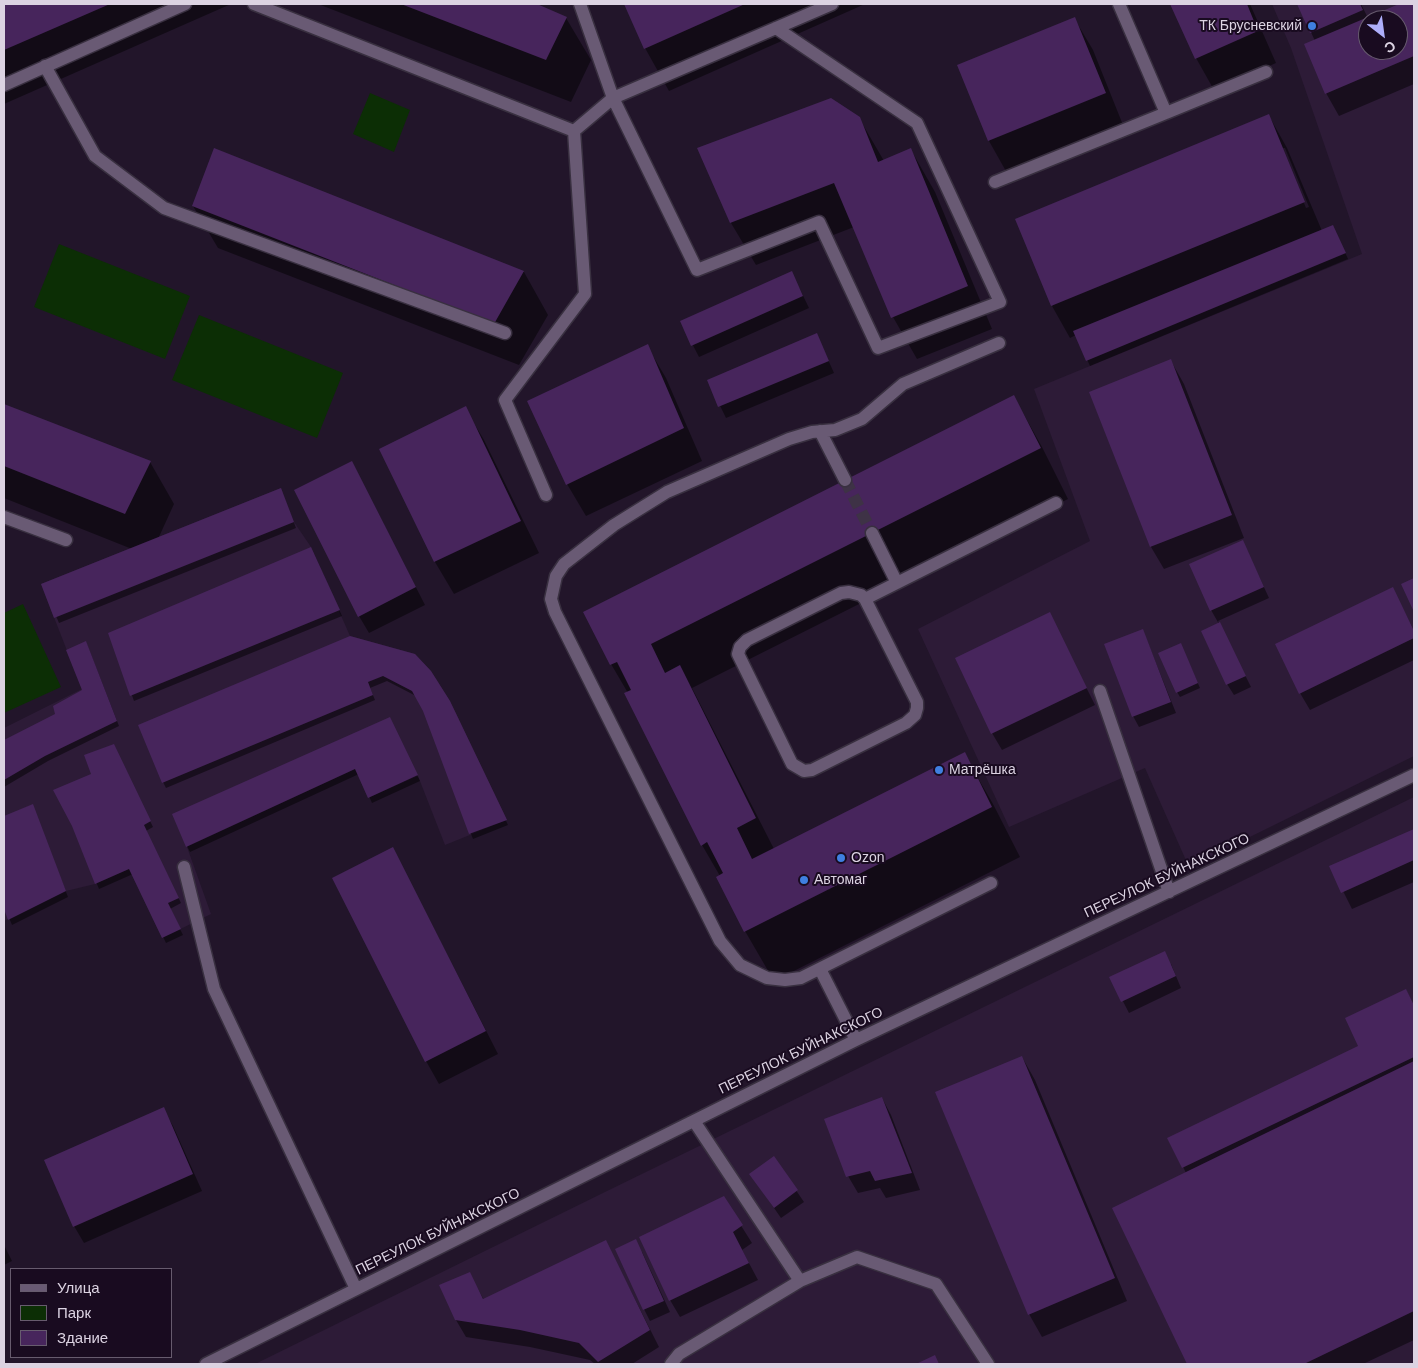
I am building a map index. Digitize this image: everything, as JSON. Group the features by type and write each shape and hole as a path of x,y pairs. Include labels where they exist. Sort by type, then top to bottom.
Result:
{"street":[{"path":"4,85 185,4"},
{"path":"254,4 574,131"},
{"path":"580,4 613,98 697,270 819,222 878,348 1000,302 917,123 776,28"},
{"path":"574,131 613,98 832,4"},
{"path":"1119,4 1166,113"},
{"path":"45,66 95,156 164,208 506,333"},
{"path":"996,182 1266,72"},
{"path":"546,495 505,400 585,294 574,131"},
{"path":"991,883 801,978 785,980 767,978 752,973 730,956 720,941 572,648 551,599 556,576 564,564 638,509 691,480 789,439 820,431 835,430 862,419 903,384 999,344"},
{"path":"820,431 845,480"},
{"path":"865,599 1056,503"},
{"path":"4,517 66,540"},
{"path":"872,534 897,583"},
{"path":"855,592 865,599 917,702 915,715 906,723 812,770 798,769 792,764 741,662 738,654 740,647 748,640 841,593 855,592"},
{"path":"1100,691 1168,892"},
{"name":"ПЕРЕУЛОК БУЙНАКСКОГО","path":"206,1364 856,1040 1414,775"},
{"path":"184,867 214,989 356,1289"},
{"path":"820,969 856,1040"},
{"path":"694,1121 800,1281"},
{"path":"671,1364 679,1354 800,1281 857,1257 936,1284 988,1364"}],"shaded area":[{"path":"1272,4 1414,4 1414,756 1189,867 1145,768 1009,827 918,629 1090,541 1034,389 1362,254 1291,48"},
{"path":"281,488 294,522 311,547 350,636 415,654 431,671 450,701 507,820 445,845 418,776 368,798 355,769 187,847 211,914 162,938 129,869 95,884 66,891 4,921 4,728 82,689 41,584"},
{"path":"1414,797 1414,1364 255,1364 605,1192"}],"green space":[{"path":"370,93 410,110 394,152 353,134"},
{"path":"59,244 190,296 165,359 34,307"},
{"path":"199,315 343,373 317,438 172,380"},
{"path":"23,604 61,687 4,713 4,613"}],"building":[{"path":"4,4 110,4 4,50"},
{"path":"401,4 537,4 567,17 546,60"},
{"path":"624,4 745,4 644,49"},
{"path":"1170,4 1247,4 1258,31 1195,59"},
{"path":"1297,4 1360,4 1363,10 1358,10 1358,12 1310,33"},
{"path":"1399,4 1414,4 1414,56 1408,59 1408,10 1385,10"},
{"path":"1075,17 1106,93 988,141 957,65"},
{"path":"1358,21 1358,60 1405,60 1325,94 1304,44"},
{"path":"831,98 860,117 878,162 911,148 968,286 891,318 834,183 730,223 697,148"},
{"path":"1269,114 1305,202 1051,306 1015,219"},
{"path":"214,148 524,271 494,324 192,206"},
{"path":"1333,225 1346,253 1086,361 1073,331"},
{"path":"792,271 803,296 691,346 680,321"},
{"path":"817,333 829,361 718,407 707,380"},
{"path":"648,344 684,428 566,485 527,401"},
{"path":"1171,359 1232,515 1150,547 1089,392"},
{"path":"1014,395 1041,448 651,644 665,673 680,665 756,818 737,828 752,859 965,752 992,807 744,932 716,877 723,873 707,842 701,846 624,693 631,690 617,662 610,665 583,612"},
{"path":"4,404 151,461 125,514 4,466"},
{"path":"466,406 521,521 434,562 379,449"},
{"path":"352,461 416,587 358,617 294,490"},
{"path":"281,488 294,522 54,618 41,584"},
{"path":"1243,540 1264,587 1210,611 1189,564"},
{"path":"311,547 340,610 130,696 108,633"},
{"path":"1414,578 1414,612 1401,584"},
{"path":"1393,587 1414,631 1414,638 1299,694 1275,644"},
{"path":"1050,612 1087,688 991,734 955,658"},
{"path":"1220,622 1246,676 1226,685 1201,631"},
{"path":"1143,629 1171,702 1132,717 1104,644"},
{"path":"350,636 415,654 431,671 450,701 507,820 469,834 423,711 412,691 383,676 368,682 373,695 162,783 138,725"},
{"path":"86,641 117,721 45,756 4,780 4,740 55,714 53,706 82,690 66,650"},
{"path":"1181,643 1198,683 1176,693 1158,653"},
{"path":"390,717 418,775 368,798 355,769 186,847 172,814"},
{"path":"114,744 151,821 144,825 179,898 168,903 181,929 162,938 129,869 95,884 72,826 53,790 91,774 84,755"},
{"path":"33,804 66,891 8,920 4,909 4,816"},
{"path":"1414,829 1414,860 1341,893 1329,866"},
{"path":"393,847 486,1031 425,1062 332,878"},
{"path":"1165,951 1176,976 1121,1002 1109,977"},
{"path":"1406,989 1414,1005 1414,1057 1182,1168 1167,1138 1358,1046 1345,1018"},
{"path":"1022,1056 1115,1278 1028,1315 935,1092"},
{"path":"1414,1061 1414,1311 1304,1364 1187,1364 1112,1208"},
{"path":"882,1097 912,1173 875,1181 870,1171 846,1177 824,1119"},
{"path":"164,1107 193,1174 73,1227 44,1160"},
{"path":"774,1156 798,1190 774,1208 749,1174"},
{"path":"724,1196 743,1225 733,1232 749,1263 669,1301 639,1237"},
{"path":"636,1239 664,1301 643,1310 615,1249"},
{"path":"606,1240 650,1330 598,1362 579,1343 520,1330 455,1320 439,1285 470,1272 483,1299"},
{"path":"935,1355 939,1364 916,1364"}],"tunnel":[{"path":"845,480 872,533"}],"place":[{"name":"ТК Брусневский","path":"1312,26"},
{"name":"Матрёшка","path":"939,770"},
{"name":"Ozon","path":"841,858"},
{"name":"Автомаг","path":"804,880"}]}
